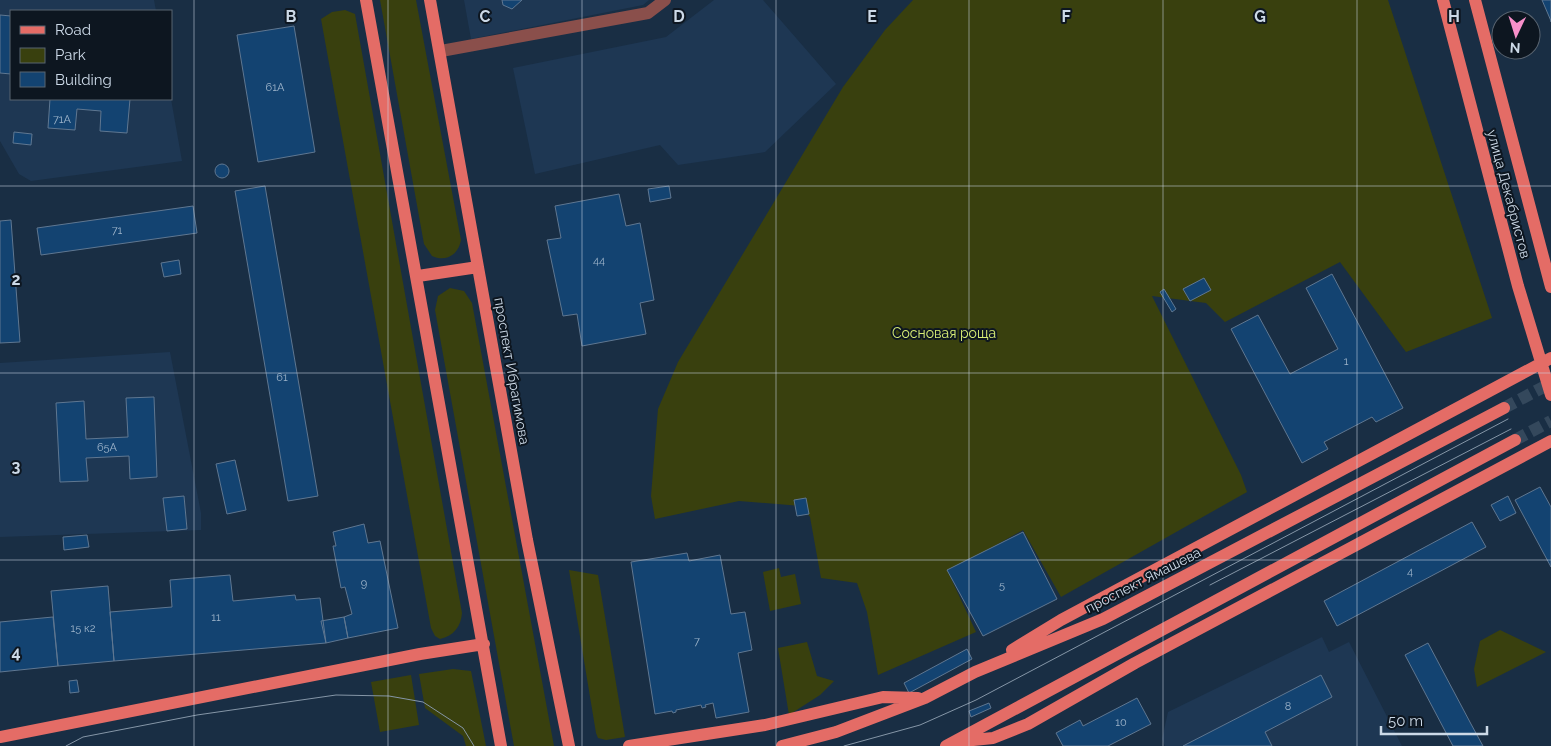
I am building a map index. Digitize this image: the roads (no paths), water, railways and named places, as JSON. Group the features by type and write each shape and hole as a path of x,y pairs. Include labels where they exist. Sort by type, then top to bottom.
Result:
{"main road":[{"path":"366,0 418,276 501,746"},
{"name":"проспект Ибрагимова","path":"430,0 441,51 529,550 570,745"},
{"name":"улица Декабристов","path":"1442,0 1546,361 1551,395"},
{"name":"улица Декабристов","path":"1475,0 1551,287"},
{"path":"418,276 478,267"},
{"path":"975,672 1061,620 1546,361"},
{"name":"проспект Ямашева","path":"782,746 836,732 925,698 975,672 1102,619 1504,408"},
{"path":"950,744 1515,440"},
{"path":"950,744 993,738 1028,724 1143,659 1551,441"},
{"path":"0,737 410,656 484,644"},
{"path":"629,746 765,725 883,697 925,698"}],"street":[{"path":"441,51 648,13 666,0"}],"tunnel":[{"path":"1504,408 1551,383"},
{"path":"1515,440 1551,421"}],"tram line":[{"path":"844,746 920,725 976,700 1508,419"},
{"path":"1210,585 1511,429"},
{"path":"66,746 83,737 197,715 336,695 389,696 423,702 463,728 474,746"}],"park label":[{"name":"Сосновая роща","path":"944,333"}]}
